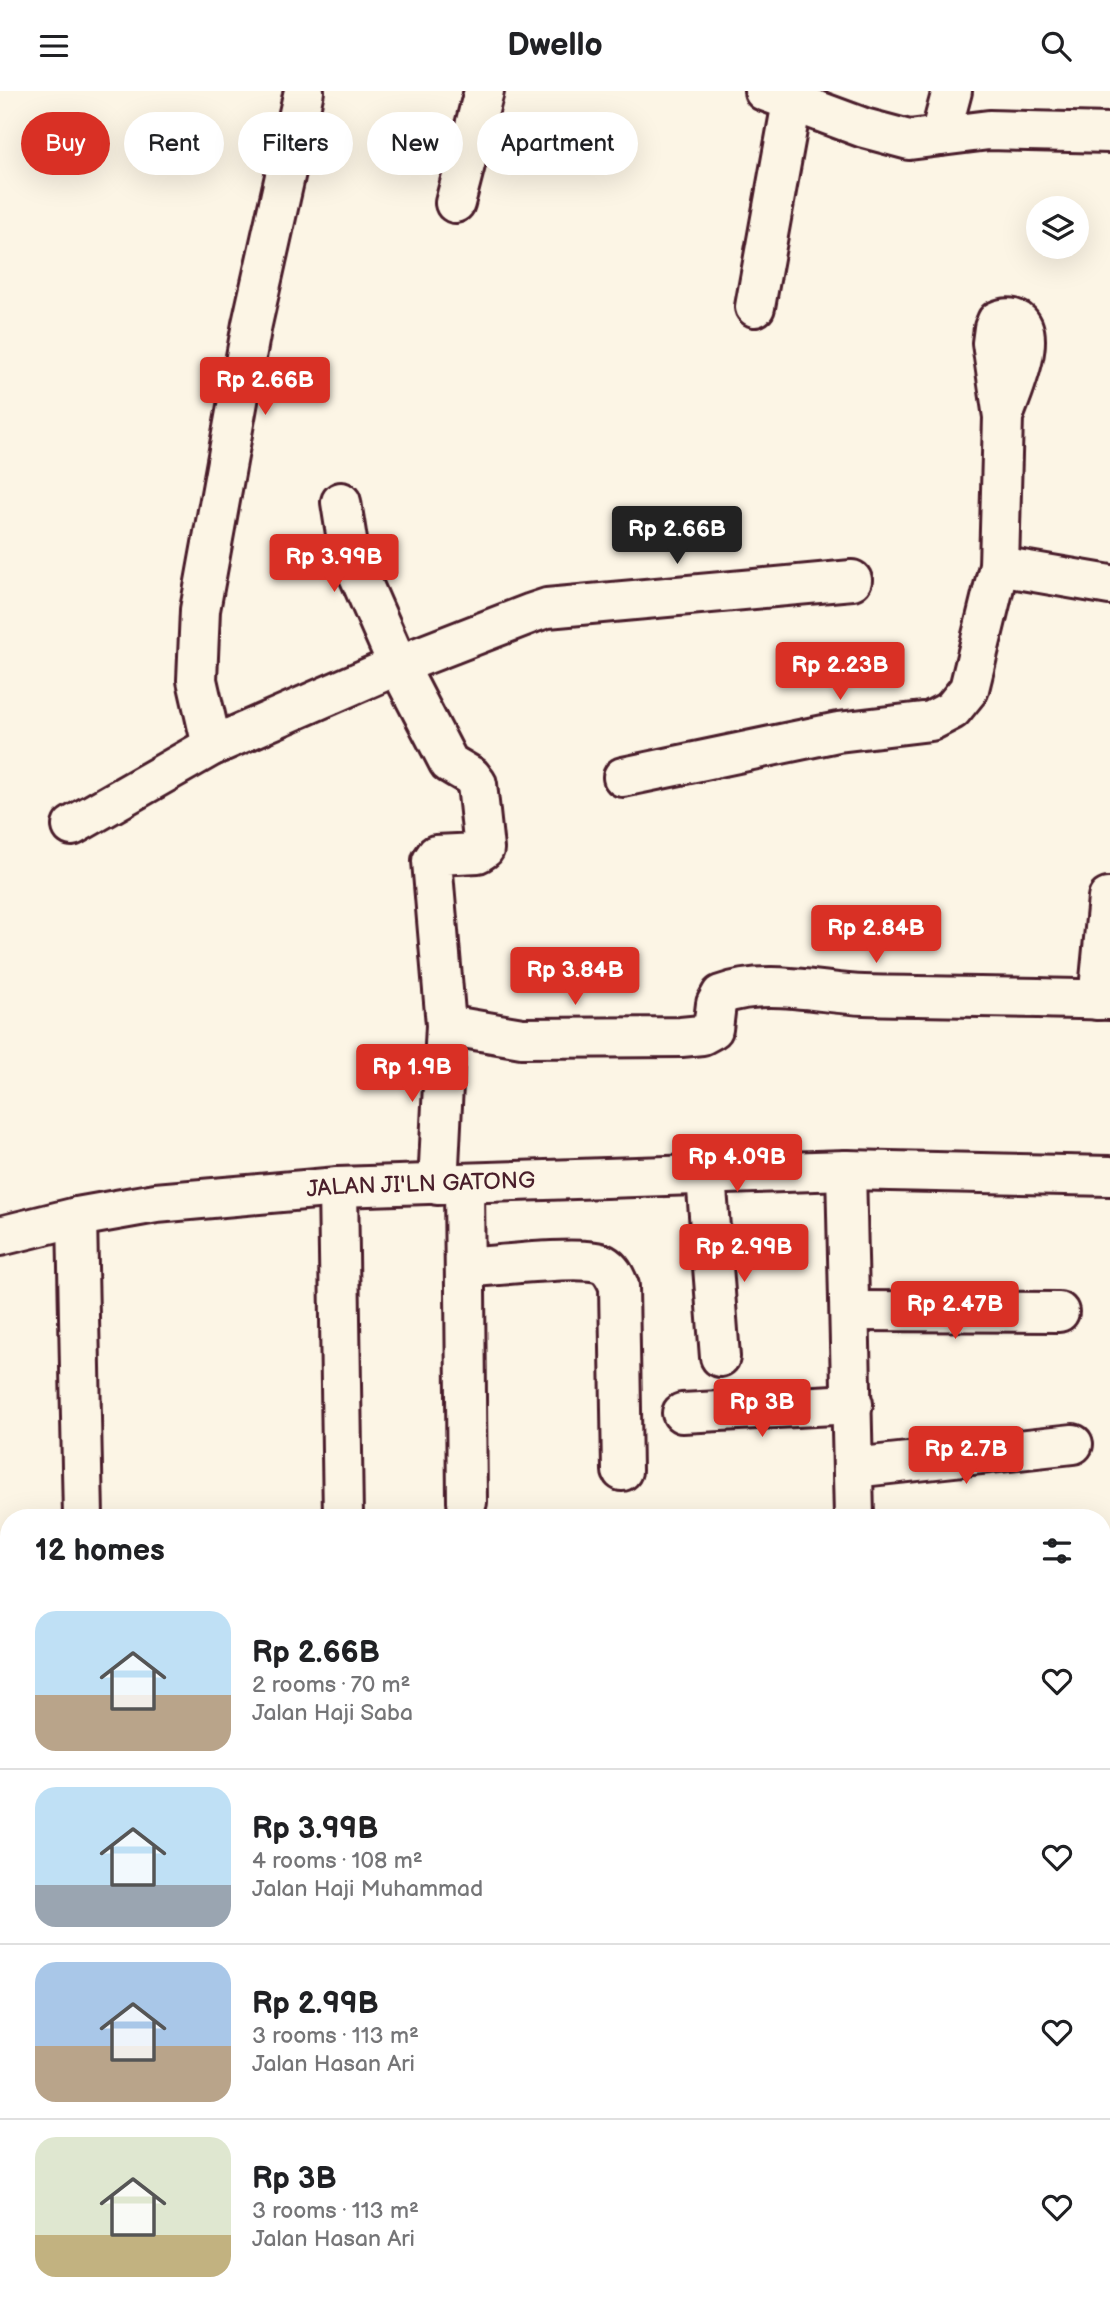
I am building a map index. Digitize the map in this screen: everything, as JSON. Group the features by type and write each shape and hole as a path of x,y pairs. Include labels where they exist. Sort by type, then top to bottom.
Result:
{"street":[{"path":"212,746 197,680 201,610 252,324 304,91"},
{"path":"455,203 484,91"},
{"path":"940,137 952,91"},
{"path":"755,307 797,98 864,128 909,140 989,130 1110,133"},
{"path":"623,777 838,732 931,721 952,710 969,689 999,566 1003,417"},
{"path":"341,502 349,553 398,665 449,763 471,776 477,784 484,849 478,853 436,855 432,861 446,1025 451,1185 465,1268 467,1503"},
{"path":"999,566 1110,585"},
{"path":"72,826 212,746 398,665 547,608 852,580"},
{"path":"446,1025 522,1038 702,1035 713,1029 716,1005 721,995 733,990 771,988 861,995 1104,1000 1108,898"},
{"path":"846,1170 853,1404 853,1509"},
{"name":"JALAN JI'LN GATONG","path":"0,1236 76,1217 156,1202 338,1187 706,1177 846,1170 1110,1176"},
{"path":"706,1177 720,1357"},
{"path":"338,1187 343,1509"},
{"path":"76,1217 83,1509"},
{"path":"465,1268 582,1260 602,1264 614,1273 619,1286 622,1471"},
{"path":"850,1311 1059,1312"},
{"path":"682,1413 853,1404"},
{"path":"853,1468 1073,1444"}]}
